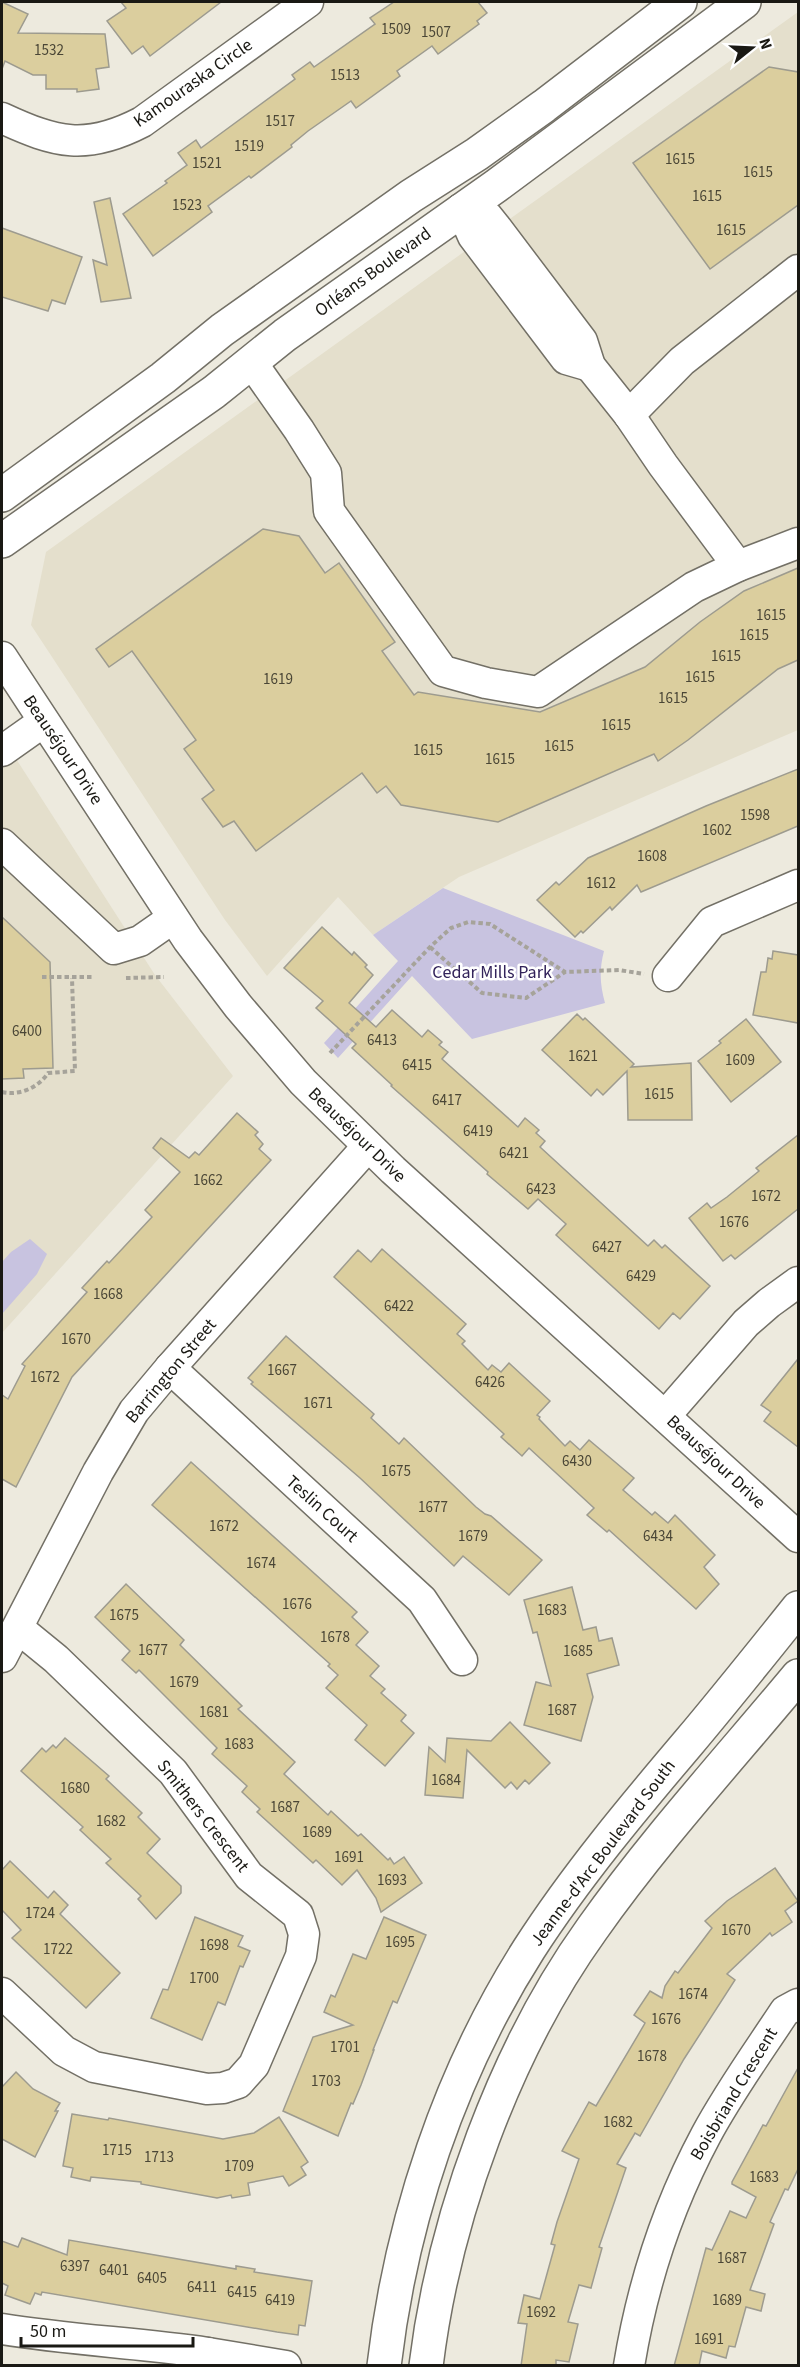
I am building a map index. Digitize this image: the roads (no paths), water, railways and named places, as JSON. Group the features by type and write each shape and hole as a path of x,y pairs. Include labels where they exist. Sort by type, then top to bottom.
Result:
{"main road":[{"path":"2,495 163,378 222,330 544,106 680,2"},
{"name":"Orléans Boulevard","path":"2,541 252,363 285,335 744,2"},
{"path":"438,178 461,209"},
{"name":"Jeanne-d'Arc Boulevard South","path":"384,2366 398,2275 428,2170 473,2052 500,1999 529,1949 584,1872 798,1608"},
{"name":"Jeanne-d'Arc Boulevard South","path":"426,2366 443,2268 461,2204 480,2148 528,2037 564,1972 605,1911 638,1867 798,1676"}],"street":[{"name":"Kamouraska Circle","path":"2,118 35,134 58,140 81,141 107,137 125,131 142,122 308,2"},
{"path":"461,209 473,236 566,359 590,366 629,414 663,465 738,566"},
{"path":"629,414 682,361 798,270"},
{"path":"252,363 327,473 329,511 443,671 486,683 538,692 694,587 738,566 798,543"},
{"name":"Beauséjour Drive","path":"2,657 173,918 238,1006 284,1062 368,1146 798,1537"},
{"path":"2,751 43,722"},
{"path":"2,844 114,949 140,941 173,918"},
{"path":"668,976 712,922 798,885"},
{"name":"Barrington Street","path":"2,1657 104,1462 134,1412 170,1368 368,1146"},
{"path":"665,1416 747,1323 769,1303 798,1282"},
{"name":"Teslin Court","path":"170,1368 422,1600 462,1660"},
{"name":"Smithers Crescent","path":"2,1993 64,2051 94,2067 207,2089 223,2088 238,2083 255,2065 301,1956 304,1934 298,1915 249,1876 173,1772 56,1659 18,1628"},
{"name":"Boisbriand Crescent","path":"629,2366 653,2261 686,2175 706,2135 784,2011 798,2004"},
{"path":"2,2330 153,2345 208,2359 286,2366"}],"park label":[{"name":"Cedar Mills Park","path":"492,972"}]}
